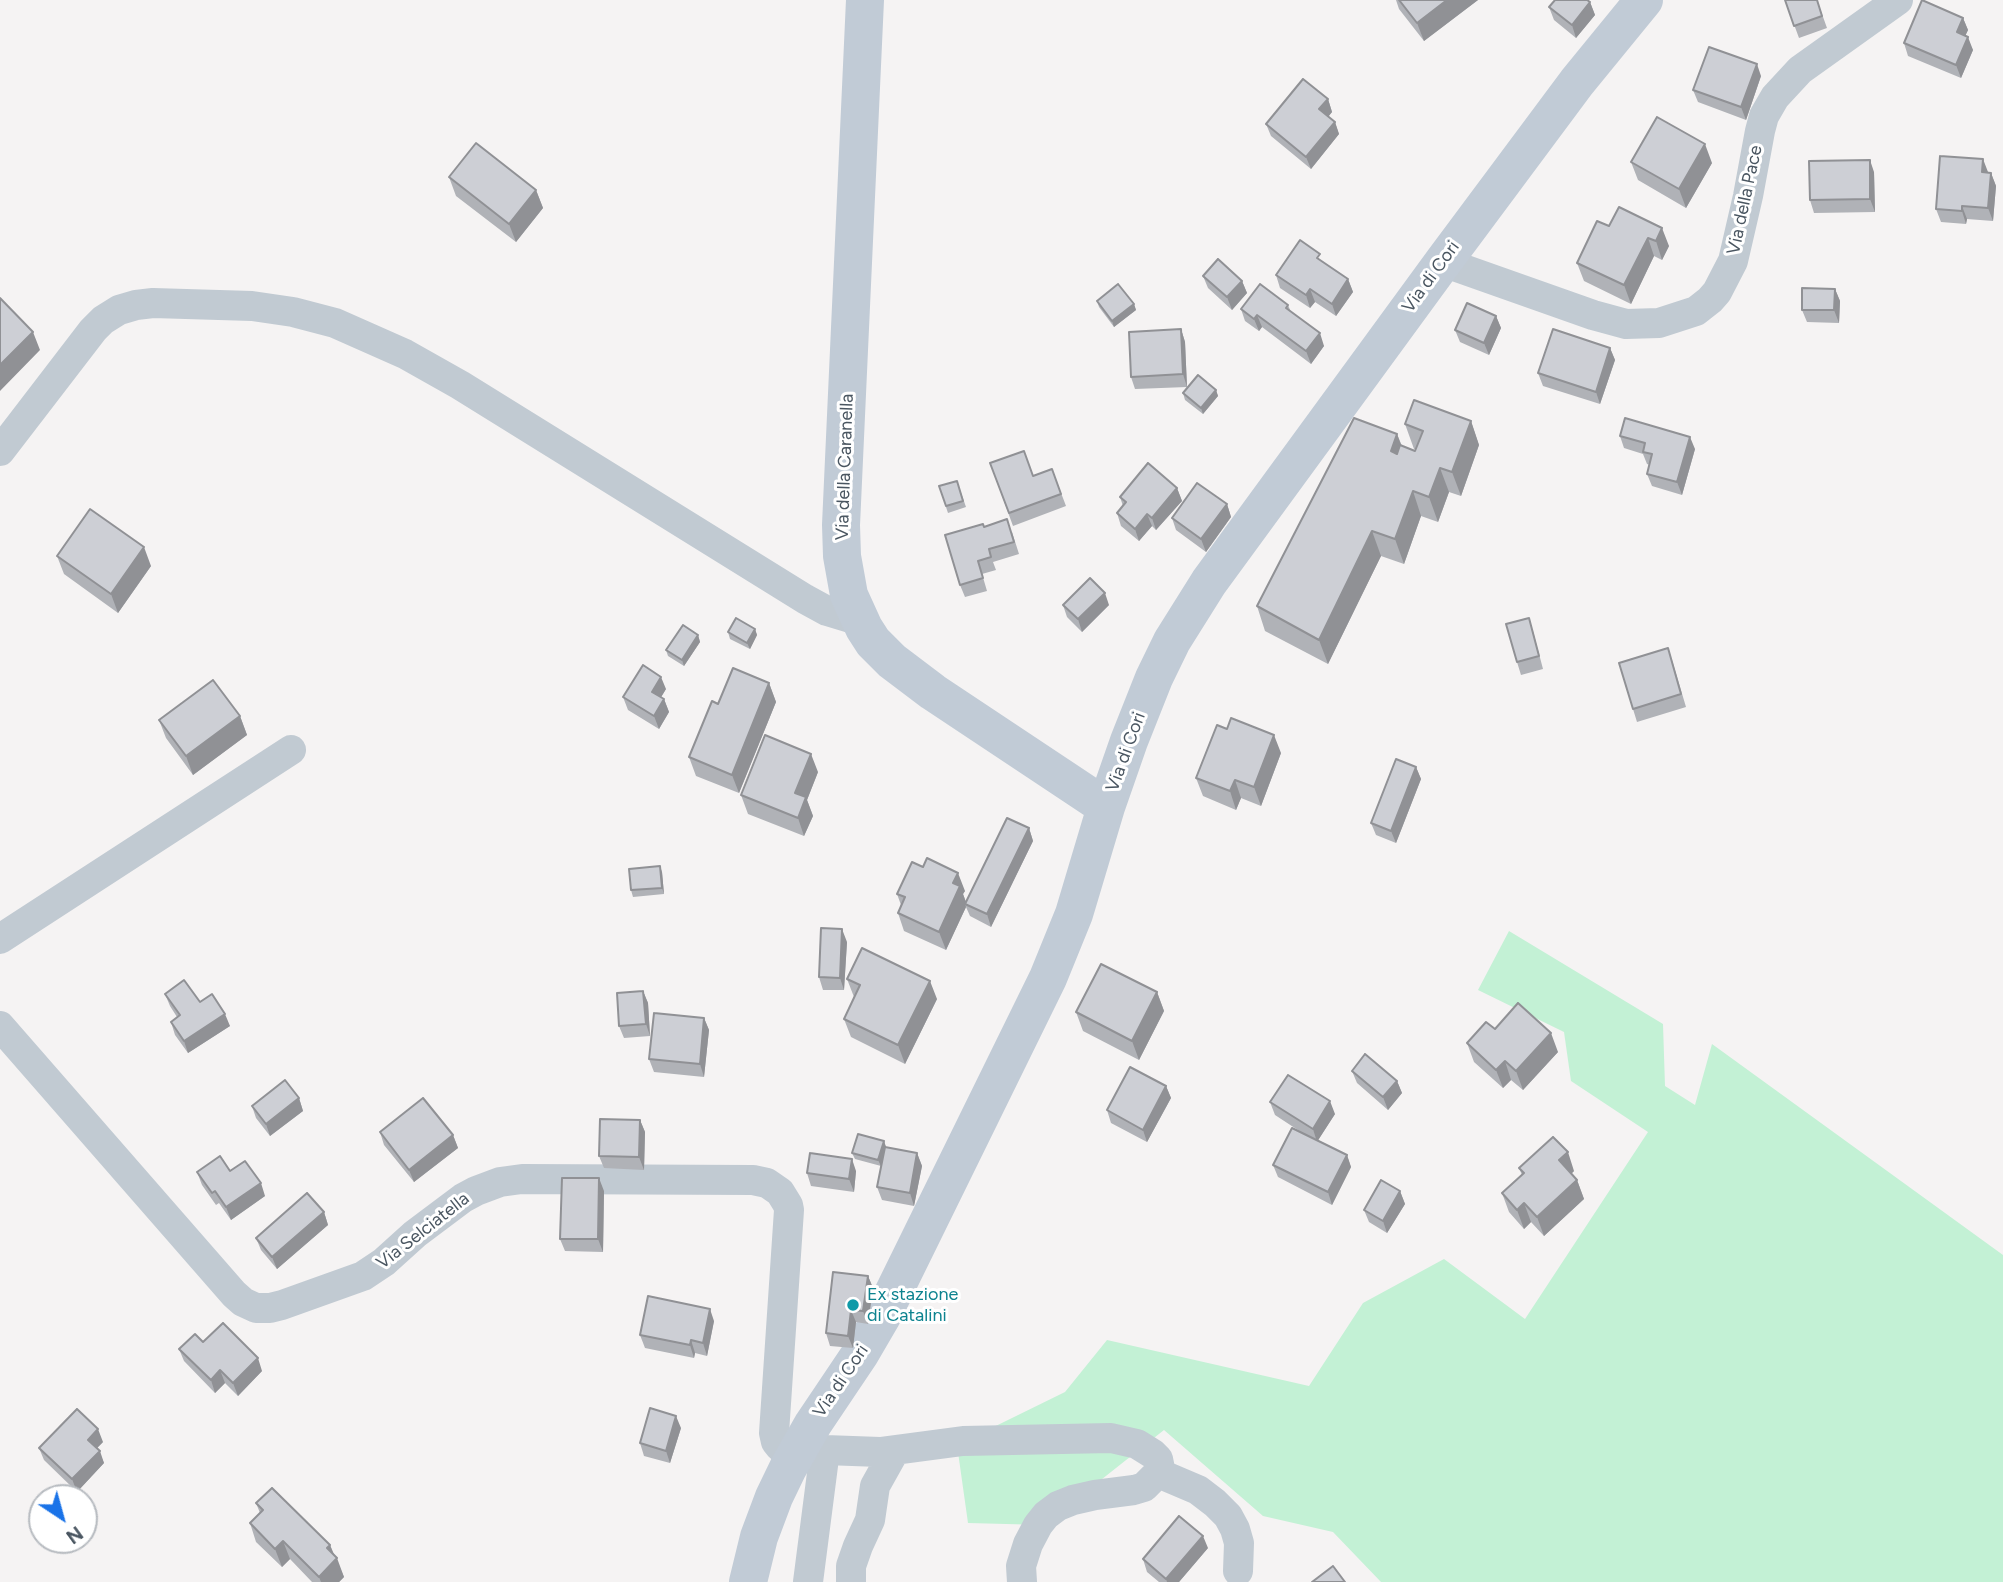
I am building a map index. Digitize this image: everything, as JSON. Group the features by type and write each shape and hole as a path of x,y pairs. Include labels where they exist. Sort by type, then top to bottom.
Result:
{"main road":[{"name":"Via della Caranella","path":"865,0 841,535 847,586 860,621 873,642 903,670 1106,807"},
{"name":"Via di Cori","path":"748,1582 767,1514 811,1451 821,1410 860,1354 884,1311 1044,988 1074,914 1106,807 1141,708 1181,625 1209,582 1443,262 1577,82 1644,0"}],"street":[{"name":"Via della Pace","path":"1443,262 1626,324 1649,325 1696,311 1717,292 1731,267 1760,131 1764,116 1775,97 1800,70 1898,0"},
{"path":"0,451 93,330 119,310 153,303 237,305 286,311 342,326 414,359 805,599 827,611 860,621"},
{"path":"0,939 291,750"},
{"name":"Via Selciatella","path":"0,1026 234,1294 256,1308 282,1305 363,1276 463,1198 500,1182 522,1179 753,1180 767,1183 780,1192 788,1205 789,1216 774,1433 780,1447 811,1451"},
{"path":"808,1582 811,1451 894,1452 963,1441 1111,1438 1138,1444 1153,1454 1160,1464 1158,1473 1143,1487 1073,1500 1051,1511 1038,1525 1028,1544 1021,1566 1022,1582"},
{"path":"851,1582 851,1566 870,1520 875,1486 894,1452"},
{"path":"1158,1473 1198,1490 1228,1516 1239,1543 1238,1571"}],"green space":[{"path":"1509,931 1663,1024 1665,1086 1695,1105 1712,1044 2003,1255 2003,1582 1381,1582 1333,1532 1263,1516 1164,1430 1044,1525 968,1523 957,1445 1065,1392 1107,1340 1309,1386 1363,1303 1444,1259 1525,1319 1648,1132 1571,1081 1564,1032 1478,990"}],"building":[{"path":"1399,0 1447,0 1417,23"},
{"path":"1555,0 1590,2 1572,25 1549,7"},
{"path":"1785,0 1817,0 1822,16 1794,26"},
{"path":"1922,0 1963,18 1957,32 1968,37 1956,65 1904,43"},
{"path":"1709,47 1757,64 1741,107 1693,90"},
{"path":"1303,79 1328,99 1319,109 1335,122 1306,157 1266,124"},
{"path":"1657,117 1705,144 1679,189 1631,162"},
{"path":"476,143 536,190 509,224 449,177"},
{"path":"1940,156 1983,159 1982,172 1991,173 1988,208 1962,206 1962,211 1936,209"},
{"path":"1870,160 1870,199 1810,200 1809,161"},
{"path":"1619,207 1662,228 1656,241 1648,238 1624,285 1577,263 1597,221 1609,226"},
{"path":"1300,240 1320,254 1317,258 1348,279 1332,304 1310,289 1306,295 1276,275"},
{"path":"1218,259 1242,281 1227,297 1203,276"},
{"path":"1118,284 1134,304 1112,321 1097,301"},
{"path":"1260,284 1288,305 1286,308 1320,333 1306,351 1257,315 1254,319 1241,309"},
{"path":"1802,288 1835,289 1834,310 1802,310"},
{"path":"0,298 33,332 0,365"},
{"path":"1467,303 1496,316 1484,343 1455,330"},
{"path":"1181,329 1183,374 1131,377 1129,332"},
{"path":"1553,329 1610,348 1596,392 1538,373"},
{"path":"1198,375 1216,390 1201,408 1183,393"},
{"path":"1414,400 1471,421 1452,472 1440,468 1429,497 1413,491 1395,539 1372,531 1319,640 1257,606 1354,418 1397,434 1391,451 1397,454 1400,445 1415,451 1423,431 1405,424"},
{"path":"1625,418 1690,437 1677,482 1647,474 1652,454 1643,452 1645,443 1620,436"},
{"path":"1024,451 1033,476 1052,469 1061,494 1009,513 990,463"},
{"path":"1148,463 1177,488 1152,518 1147,514 1135,529 1117,513 1126,502 1120,497"},
{"path":"957,481 963,501 946,506 939,486"},
{"path":"1197,483 1227,504 1201,539 1172,518"},
{"path":"90,509 144,547 111,594 57,556"},
{"path":"1007,519 1014,542 989,549 991,557 978,561 983,578 960,585 945,535"},
{"path":"1090,578 1105,593 1078,619 1063,605"},
{"path":"736,618 755,629 747,643 728,632"},
{"path":"1529,618 1539,656 1517,662 1506,624"},
{"path":"683,625 698,635 682,660 666,650"},
{"path":"1668,648 1681,694 1633,709 1619,663"},
{"path":"643,665 661,677 652,692 664,699 654,716 623,697"},
{"path":"733,668 769,683 732,775 689,757 712,701 718,704"},
{"path":"213,680 240,716 186,756 159,720"},
{"path":"1231,718 1274,735 1254,787 1235,780 1230,791 1196,778 1217,725 1227,729"},
{"path":"765,735 811,754 795,793 806,797 798,818 741,795"},
{"path":"1396,759 1416,767 1391,831 1371,823"},
{"path":"1007,818 1029,828 987,914 965,904"},
{"path":"927,858 958,873 953,883 960,886 939,932 898,913 905,897 897,894 912,862 923,867"},
{"path":"660,866 662,888 631,890 629,869"},
{"path":"821,928 842,929 840,978 819,977"},
{"path":"862,948 930,981 898,1045 844,1019 860,985 847,979"},
{"path":"1101,964 1157,992 1132,1041 1076,1012"},
{"path":"184,980 200,1002 212,994 225,1014 184,1041 171,1022 180,1015 165,994"},
{"path":"643,991 646,1024 619,1026 617,993"},
{"path":"1518,1003 1551,1033 1516,1071 1505,1061 1496,1070 1467,1043 1486,1022 1495,1029"},
{"path":"654,1013 704,1018 700,1064 649,1059"},
{"path":"1365,1054 1397,1081 1383,1097 1352,1071"},
{"path":"1130,1067 1166,1086 1143,1130 1107,1110"},
{"path":"1288,1075 1330,1101 1313,1129 1270,1102"},
{"path":"285,1080 299,1098 266,1124 252,1106"},
{"path":"423,1098 453,1135 409,1170 380,1132"},
{"path":"600,1119 640,1120 639,1157 599,1156"},
{"path":"1292,1128 1347,1155 1328,1192 1273,1165"},
{"path":"858,1134 884,1141 878,1160 852,1153"},
{"path":"1553,1137 1568,1152 1559,1160 1577,1180 1537,1217 1524,1203 1517,1210 1502,1193 1524,1173 1519,1168"},
{"path":"885,1147 917,1153 910,1193 877,1187"},
{"path":"810,1153 852,1159 849,1179 807,1173"},
{"path":"220,1156 230,1171 245,1161 261,1183 226,1207 197,1172"},
{"path":"562,1178 599,1178 598,1239 560,1239"},
{"path":"1381,1180 1400,1191 1383,1221 1364,1210"},
{"path":"307,1193 324,1212 272,1257 256,1238"},
{"path":"833,1272 868,1276 863,1311 851,1310 848,1336 826,1333"},
{"path":"648,1296 710,1309 703,1343 691,1340 690,1345 640,1335"},
{"path":"223,1323 258,1358 233,1383 220,1370 211,1380 179,1349 195,1334 203,1342"},
{"path":"650,1408 676,1416 666,1451 640,1443"},
{"path":"77,1409 98,1429 88,1440 100,1451 72,1479 39,1448"},
{"path":"272,1488 330,1545 327,1548 337,1558 319,1577 283,1541 275,1549 250,1523 263,1510 256,1503"},
{"path":"1179,1516 1203,1536 1166,1579 1143,1559"},
{"path":"1333,1566 1345,1582 1312,1582"}],"place":[{"name":"Ex stazione di Catalini","path":"853,1305"}]}
